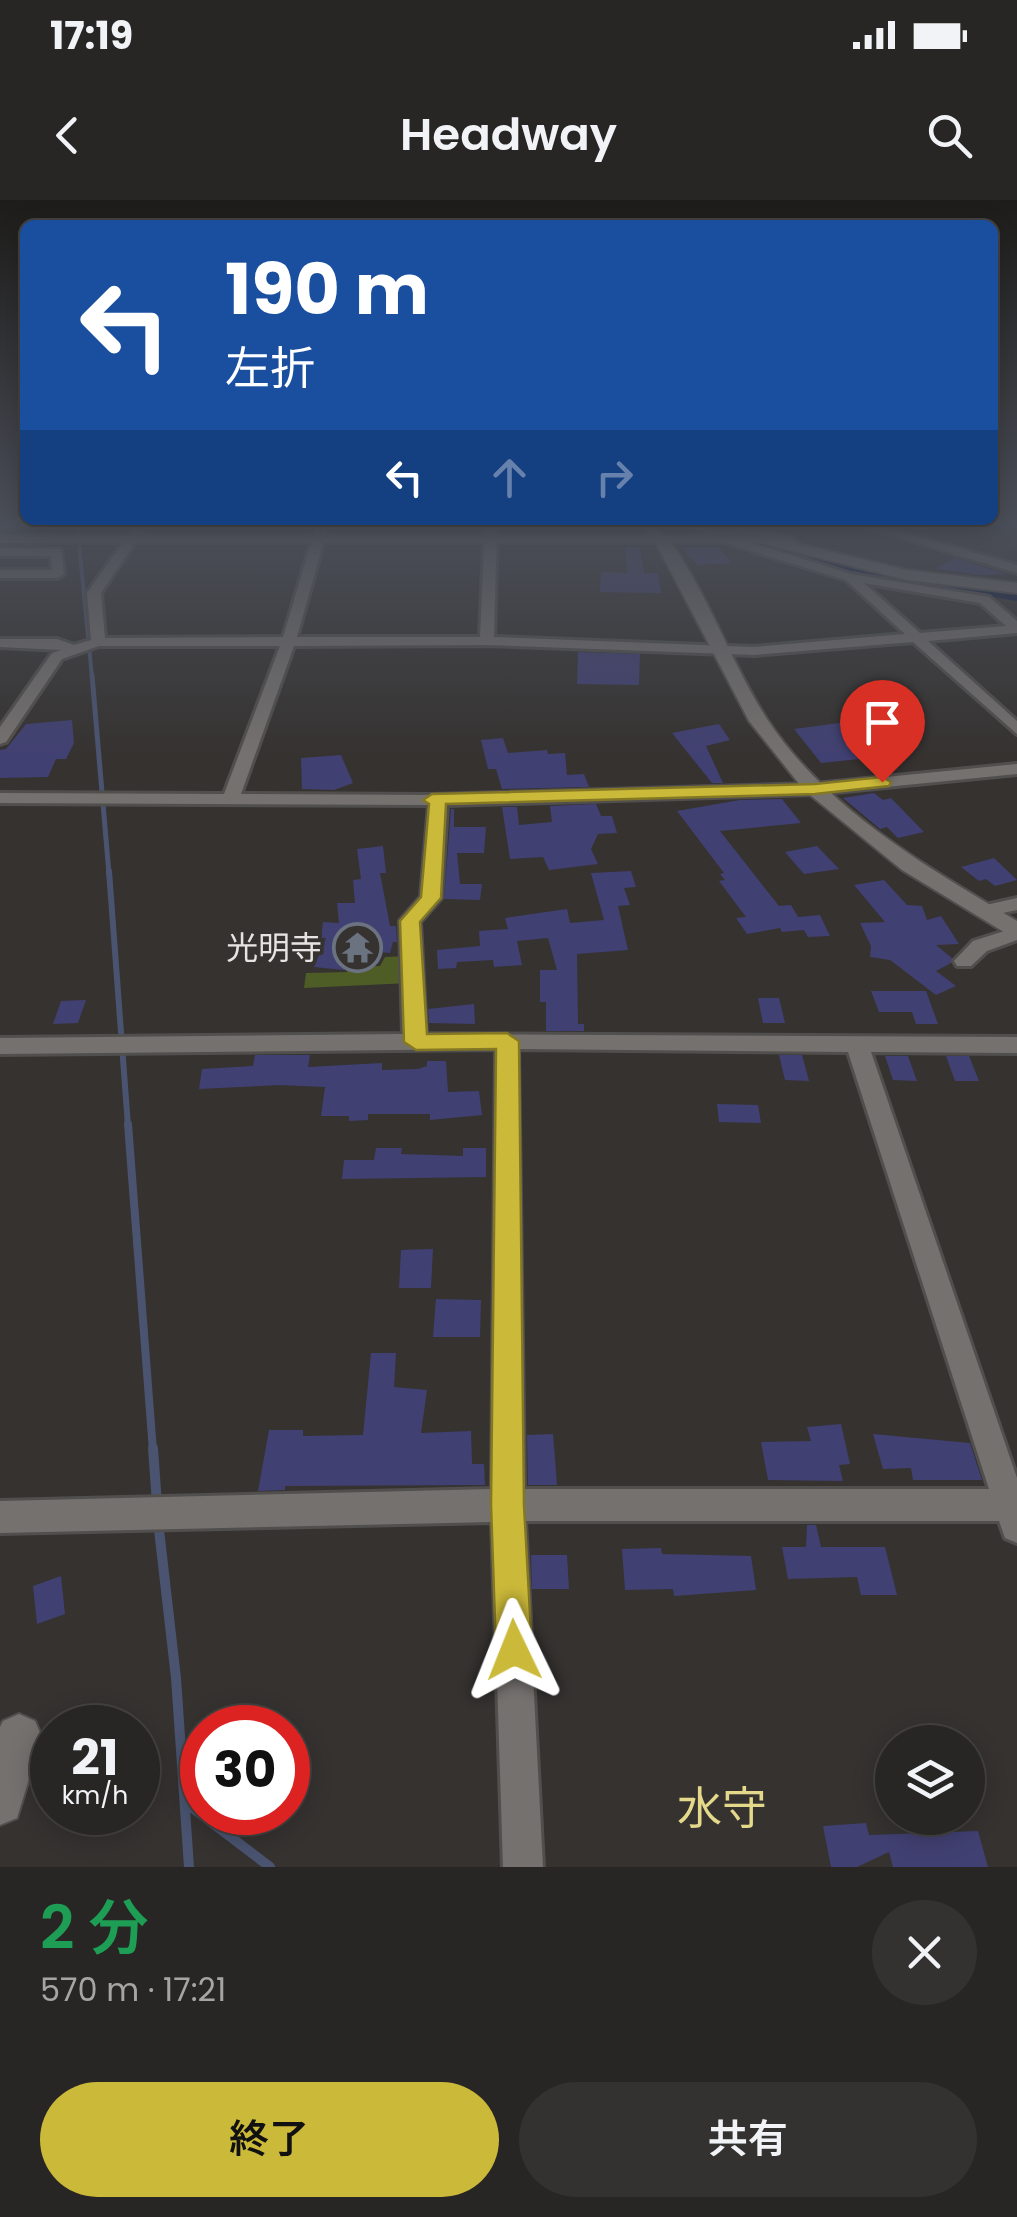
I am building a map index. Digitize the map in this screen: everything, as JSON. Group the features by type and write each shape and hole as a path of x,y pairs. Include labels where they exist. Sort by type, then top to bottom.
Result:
{"street":[{"path":"95,601 98,642"},
{"path":"231,797 300,601"},
{"path":"486,641 487,601"},
{"path":"697,601 719,651 759,722 815,789 863,830 1017,933"},
{"path":"877,601 1017,729"},
{"path":"985,601 1017,629"},
{"path":"0,739 57,656 98,642 486,641 754,651 1017,629"},
{"path":"0,643 57,643 71,649"},
{"path":"0,798 432,800 815,789 1017,769"},
{"path":"416,1042 410,921 431,898 438,802 432,800"},
{"path":"984,911 1017,904"},
{"path":"964,961 980,946 1017,933"},
{"path":"507,1041 508,1505 523,1867"},
{"path":"0,1046 507,1041 1017,1044"},
{"path":"0,1517 508,1505 1015,1512 858,1046"},
{"path":"0,1801 19,1737"}],"green space":[{"path":"410,956 410,983 304,988 306,973 347,972 348,967 380,966 385,957"}],"building":[{"path":"578,652 640,654 639,685 577,684"},
{"path":"72,720 74,743 66,759 56,759 48,777 0,778 0,750 6,749 26,724"},
{"path":"847,722 866,739 891,736 907,754 821,763 794,729"},
{"path":"719,724 730,740 706,746 723,783 712,783 672,733"},
{"path":"503,738 508,753 565,753 567,775 584,774 589,787 502,789 496,769 488,769 481,740"},
{"path":"341,755 353,783 334,790 302,789 301,758"},
{"path":"874,793 883,800 891,798 924,832 898,838 887,827 880,829 843,798"},
{"path":"782,799 801,823 720,831 779,906 791,905 798,917 820,915 830,936 808,937 804,930 782,932 780,928 747,934 736,918 746,917 719,881 725,880 720,874 724,873 677,811 740,800"},
{"path":"596,804 601,816 612,816 617,833 598,834 591,849 598,864 549,870 543,857 510,859 502,807 517,807 519,825 552,822 550,806"},
{"path":"451,809 454,827 486,827 484,853 457,853 460,884 482,884 480,900 444,899"},
{"path":"383,846 386,873 380,873 397,942 393,942 390,953 379,952 377,960 350,964 344,970 314,967 326,938 321,938 323,922 339,923 337,903 355,903 353,880 361,879 357,849"},
{"path":"817,846 839,869 804,874 785,852"},
{"path":"994,858 1017,880 995,886 986,879 979,881 961,867"},
{"path":"631,871 636,887 624,888 630,905 618,906 628,950 577,954 578,1024 584,1024 584,1031 546,1031 546,1002 540,1002 540,970 557,970 548,938 517,941 522,965 494,967 493,960 457,962 456,968 438,969 437,950 480,946 479,931 508,929 505,918 567,909 570,923 604,920 591,873"},
{"path":"884,880 907,905 922,906 927,920 941,916 959,944 936,945 952,958 951,963 936,971 956,986 936,995 890,960 870,957 871,946 860,923 885,922 854,885"},
{"path":"871,991 926,991 938,1024 916,1024 912,1012 879,1012"},
{"path":"758,998 779,998 785,1023 763,1023"},
{"path":"86,1000 78,1023 53,1024 61,1001"},
{"path":"474,1004 475,1024 429,1023 428,1009"},
{"path":"255,1055 310,1055 308,1067 382,1063 382,1070 418,1069 427,1066 427,1061 446,1061 448,1092 479,1091 482,1115 430,1120 430,1114 368,1114 368,1120 349,1121 349,1116 321,1116 325,1087 199,1089 202,1069 253,1066"},
{"path":"779,1055 802,1055 809,1081 785,1080"},
{"path":"885,1056 908,1056 917,1081 893,1080"},
{"path":"946,1056 969,1056 979,1081 955,1081"},
{"path":"717,1104 758,1105 761,1123 719,1122"},
{"path":"376,1148 402,1148 401,1154 463,1156 463,1148 486,1148 486,1177 342,1179 344,1160 374,1160"},
{"path":"433,1249 431,1288 399,1288 401,1250"},
{"path":"436,1299 481,1300 480,1337 433,1337"},
{"path":"371,1353 396,1353 394,1387 427,1390 421,1433 471,1431 472,1464 484,1464 485,1485 285,1486 285,1490 258,1491 269,1430 303,1430 303,1436 363,1435"},
{"path":"841,1424 850,1464 839,1465 843,1481 768,1480 761,1442 811,1441 807,1427"},
{"path":"553,1434 557,1485 528,1485 527,1435"},
{"path":"873,1434 970,1443 982,1480 913,1480 911,1468 883,1469"},
{"path":"807,1525 816,1525 821,1547 885,1547 897,1595 861,1595 857,1577 788,1579 782,1547 806,1547"},
{"path":"661,1548 662,1554 751,1556 756,1590 674,1596 673,1589 625,1590 622,1549"},
{"path":"531,1555 567,1555 569,1589 532,1589"},
{"path":"61,1576 65,1614 37,1624 33,1586"},
{"path":"866,1823 869,1835 979,1835 988,1867 893,1867 889,1852 857,1867 831,1867 823,1826"}],"waterway":[{"path":"85,601 92,677"},
{"path":"92,675 109,874"},
{"path":"109,871 128,1126"},
{"path":"128,1124 153,1451"},
{"path":"153,1448 157,1504"},
{"path":"158,1521 176,1678 189,1867"},
{"path":"228,1835 270,1867"}],"place":[{"name":"光明寺","path":"357,948"}],"district":[{"name":"水守","path":"722,1808"}],"route":[{"path":"514,1650 508,1505 507,1041 416,1042 410,921 431,898 438,802 432,800 815,789 882,782"}]}
